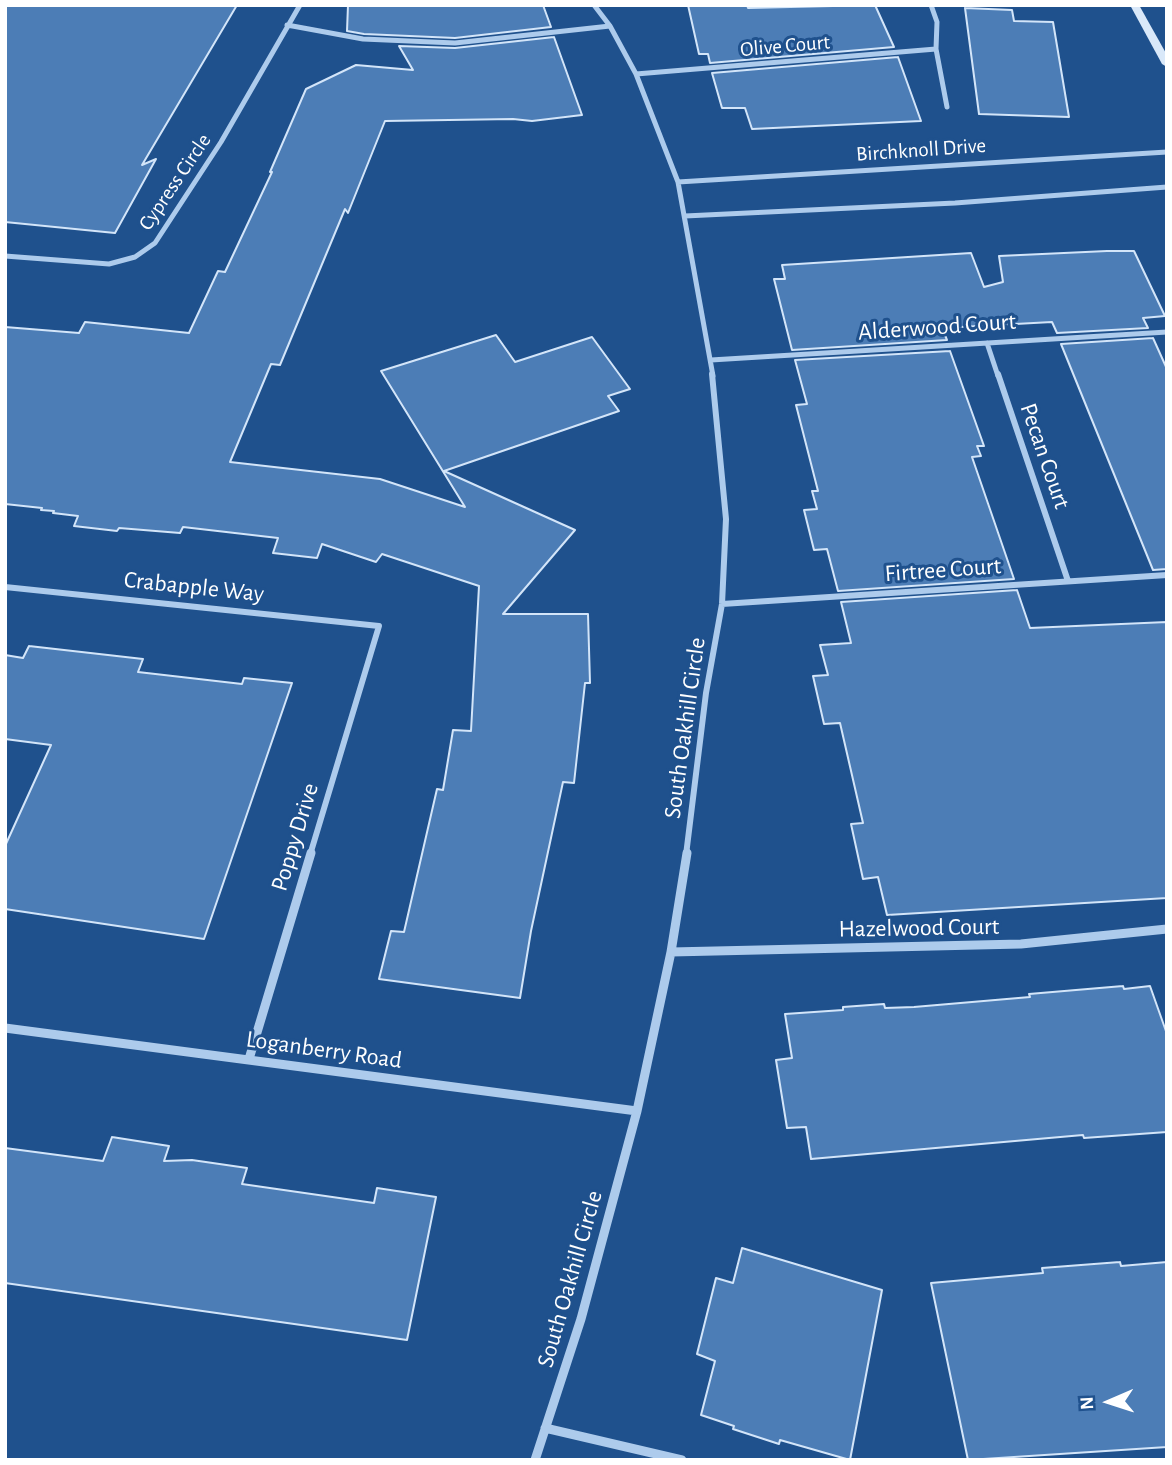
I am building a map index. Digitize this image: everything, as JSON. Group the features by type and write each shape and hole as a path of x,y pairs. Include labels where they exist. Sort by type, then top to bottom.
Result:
{"main road":[{"path":"1134,5 1167,64"}],"street":[{"name":"Cypress Circle","path":"5,256 109,264 135,257 155,243 221,142 300,5"},
{"name":"South Oakhill Circle","path":"535,1460 581,1319 637,1111 671,952 691,825 706,693 722,604 726,519 711,360 678,182 636,74 610,26 594,5"},
{"path":"931,5 937,22 936,49 947,107"},
{"path":"287,25 363,39 455,43 610,26"},
{"name":"Olive Court","path":"636,74 936,49"},
{"name":"Birchknoll Drive","path":"678,182 1167,152"},
{"path":"685,216 954,203 1167,187"},
{"name":"Alderwood Court","path":"711,360 1167,332"},
{"name":"Pecan Court","path":"986,343 1068,581"},
{"name":"Firtree Court","path":"722,604 1167,575"},
{"name":"Crabapple Way","path":"5,587 379,625"},
{"name":"Poppy Drive","path":"249,1059 379,625"},
{"name":"Hazelwood Court","path":"671,952 1021,944 1167,929"},
{"name":"Loganberry Road","path":"5,1028 637,1111"},
{"path":"545,1428 682,1460"}],"building":[{"path":"5,5 237,5 142,165 156,159 115,233 5,222"},
{"path":"348,5 543,5 551,27 455,38 364,34 347,31"},
{"path":"688,5 747,5 748,8 875,5 894,47 710,63 708,54 699,54"},
{"path":"965,8 1012,10 1014,21 1053,22 1069,117 979,114"},
{"path":"554,37 582,115 532,121 385,121 348,213 345,209 280,365 271,364 230,462 380,479 465,507 381,371 496,335 515,362 592,337 630,389 608,396 619,411 444,471 575,530 503,614 588,614 590,683 585,683 574,783 563,782 531,931 520,998 379,979 391,931 404,932 437,789 443,790 453,730 471,731 479,586 382,554 376,562 322,544 317,558 273,553 278,538 183,527 180,533 119,528 117,531 74,526 78,516 5,504 5,327 79,333 85,322 189,333 218,271 225,272 272,172 306,89 356,65 413,70 399,46 455,48"},
{"path":"898,57 921,121 752,129 745,108 722,108 712,73"},
{"path":"1134,251 1165,316 1143,318 1148,328 1057,333 1052,322 942,328 947,340 792,350 774,279 785,279 782,265 971,253 984,287 1003,282 999,256"},
{"path":"1153,338 1167,369 1167,569 1153,570 1061,344"},
{"path":"950,351 984,446 977,446 981,456 972,457 1014,579 838,591 827,549 814,550 804,510 817,509 812,491 818,491 796,405 807,404 795,360"},
{"path":"1017,590 1030,628 1167,622 1167,898 887,915 878,877 863,879 851,824 863,823 840,723 824,724 813,676 828,675 820,645 851,643 841,602"},
{"path":"29,646 143,659 138,672 242,684 244,678 292,683 204,939 5,909 5,846 51,745 5,739 5,655 23,658"},
{"path":"1123,986 1124,989 1150,986 1167,1034 1167,1132 1084,1138 1083,1135 811,1159 806,1127 787,1128 776,1060 792,1058 785,1014 884,1004 885,1008 914,1007"},
{"path":"112,1137 169,1146 164,1161 192,1160 247,1168 242,1184 374,1203 377,1188 436,1197 407,1340 5,1283 5,1148 103,1161"},
{"path":"742,1248 882,1290 850,1460 780,1440 779,1444 701,1415 715,1361 697,1354 716,1278 733,1283"},
{"path":"1120,1262 1121,1266 1167,1262 1167,1447 968,1460 931,1283 1043,1273 1042,1268"}]}
